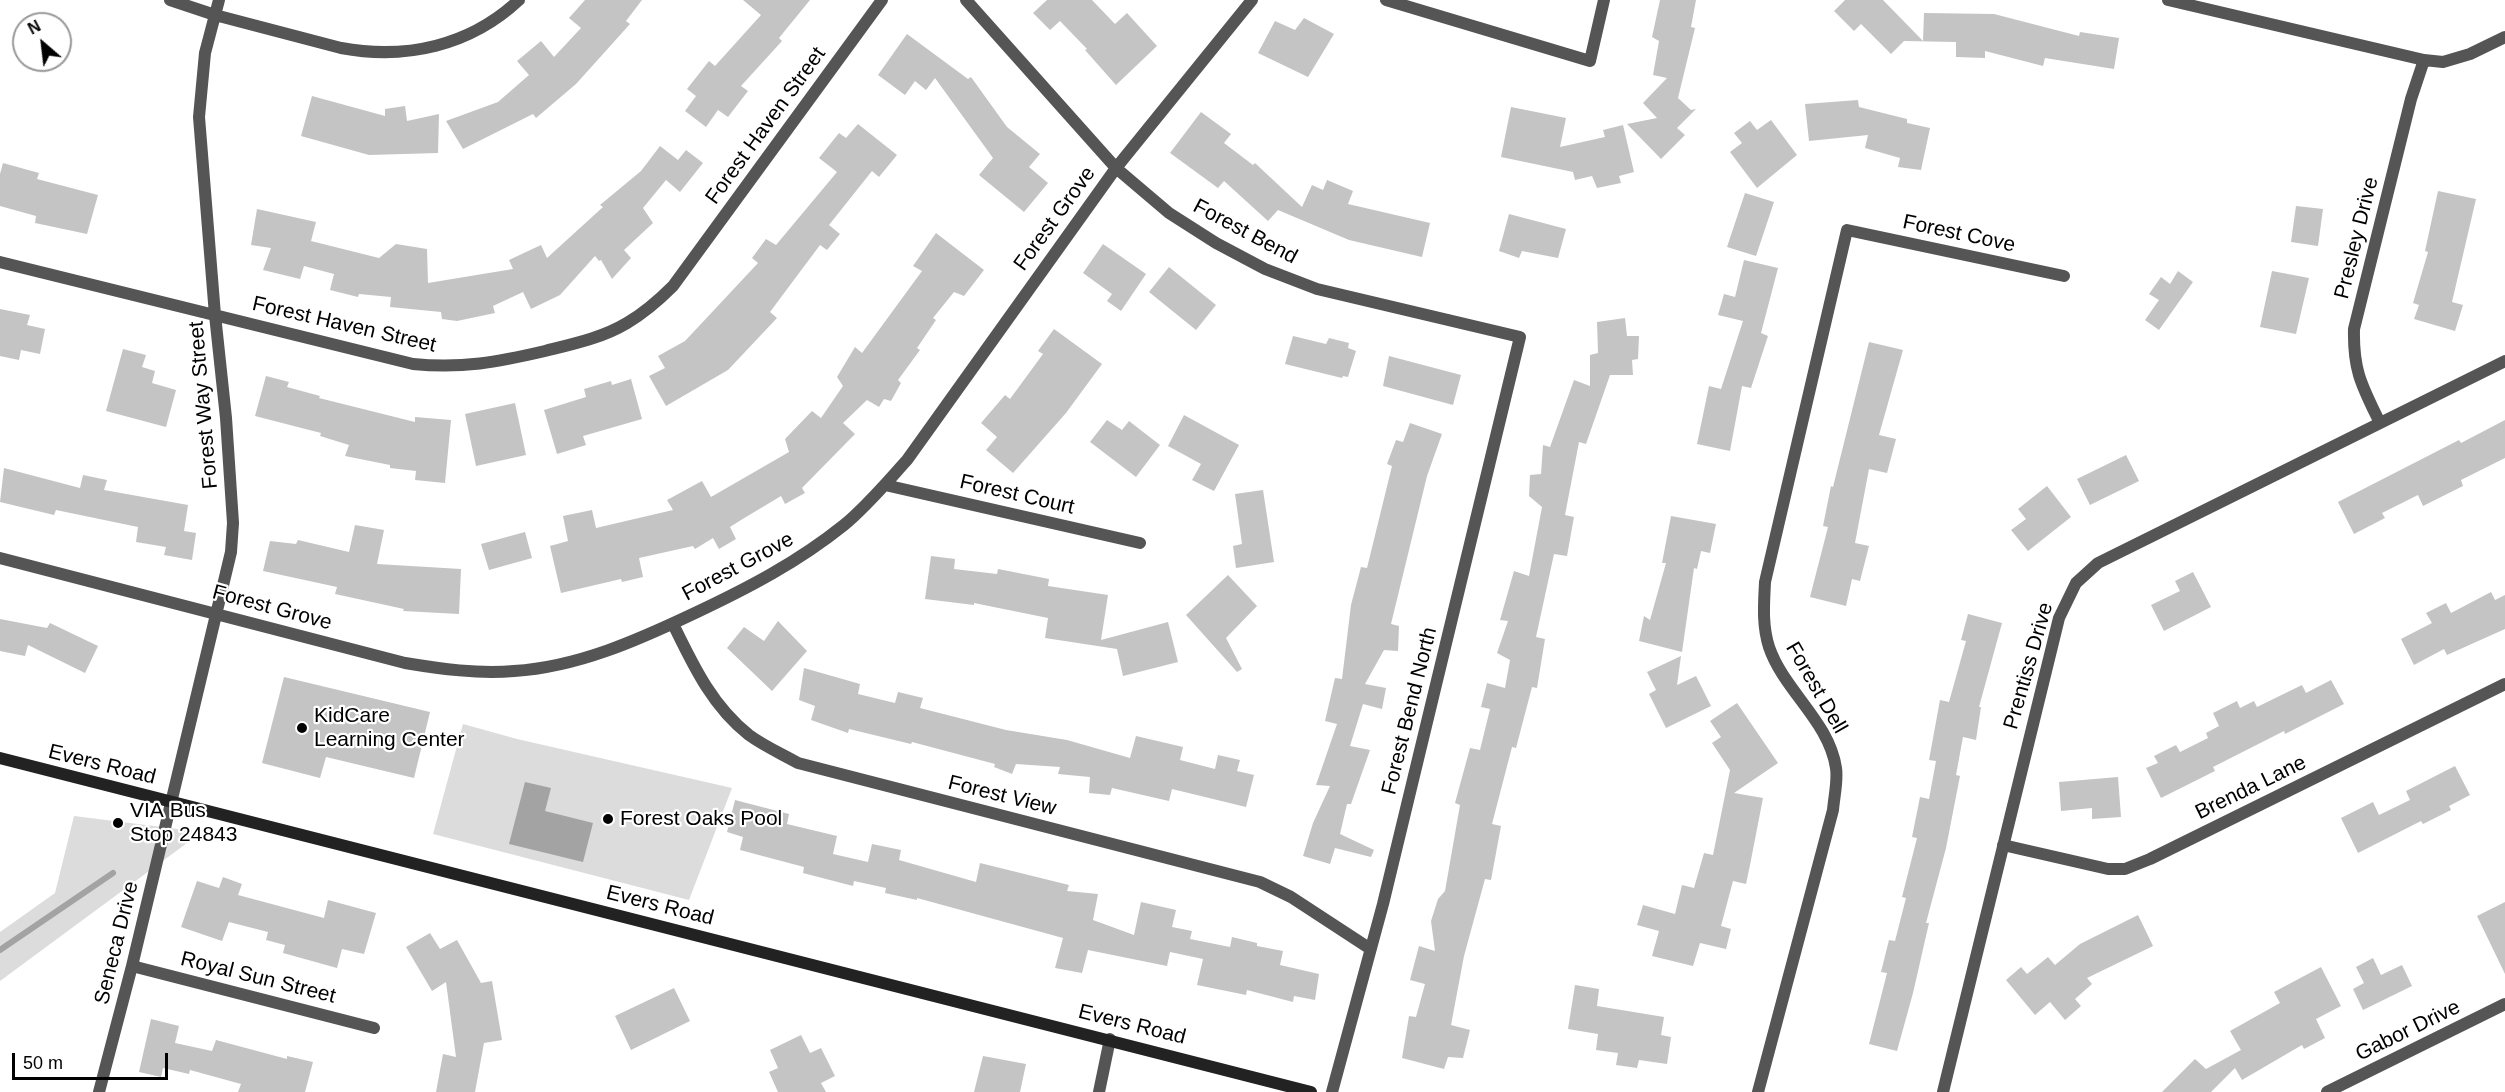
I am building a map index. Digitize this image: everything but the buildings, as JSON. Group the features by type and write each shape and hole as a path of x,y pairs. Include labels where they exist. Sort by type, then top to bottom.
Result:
{"main road":[{"name":"Evers Road","path":"0,758 1311,1092"}],"street":[{"path":"170,0 215,15 341,48 361,52 400,53 439,46 476,32 519,0"},
{"name":"Forest Way Street","path":"171,802 218,614 231,552 233,523 199,117 205,53 219,0"},
{"name":"Forest Haven Street","path":"0,262 413,364 441,367 487,364 576,343 608,333 626,324 651,306 686,270 882,0"},
{"name":"Forest Bend","path":"966,0 1116,168 1169,213 1216,243 1265,268 1317,289 1520,337"},
{"name":"Forest Grove","path":"0,558 405,663 478,672 534,669 588,657 673,624 759,582 803,555 845,524 885,485 907,459 1116,168 1252,0"},
{"path":"1386,0 1590,61 1604,0"},
{"path":"2168,0 2210,5 2424,60 2443,62 2470,54 2505,37"},
{"name":"Presley Drive","path":"2380,423 2361,384 2356,366 2354,329 2411,99 2424,60"},
{"name":"Forest Cove","path":"1847,230 2064,276"},
{"name":"Forest Dell","path":"1758,1092 1833,810 1836,769 1825,736 1778,666 1769,646 1763,618 1765,582 1847,230"},
{"name":"Forest Bend North","path":"1332,1092 1369,948 1383,904 1520,337"},
{"name":"Prentiss Drive","path":"1943,1092 2059,618 2076,583 2097,562 2505,361"},
{"name":"Forest Court","path":"885,485 1140,543"},
{"name":"Forest View","path":"673,624 702,682 728,716 761,743 798,763 1260,882 1291,897 1369,948"},
{"name":"Brenda Lane","path":"2003,845 2108,869 2125,869 2150,859 2505,684"},
{"name":"Seneca Drive","path":"99,1092 171,802"},
{"name":"Royal Sun Street","path":"132,966 374,1028"},
{"name":"Gabor Drive","path":"2327,1092 2505,1004"},
{"path":"1099,1092 1110,1039"}],"shaded area":[{"name":"Forest Oaks Pool","path":"463,724 517,739 732,788 689,900 433,834"},
{"path":"525,782 551,788 545,811 593,823 583,862 509,844"},
{"path":"74,816 202,832 0,981 0,932 55,893"}],"waterway":[{"path":"0,950 113,873"}],"place":[{"name":"KidCare Learning Center","path":"302,728"},
{"name":"Forest Oaks Pool","path":"608,819"},
{"name":"VIA Bus Stop 24843","path":"118,823"}]}
